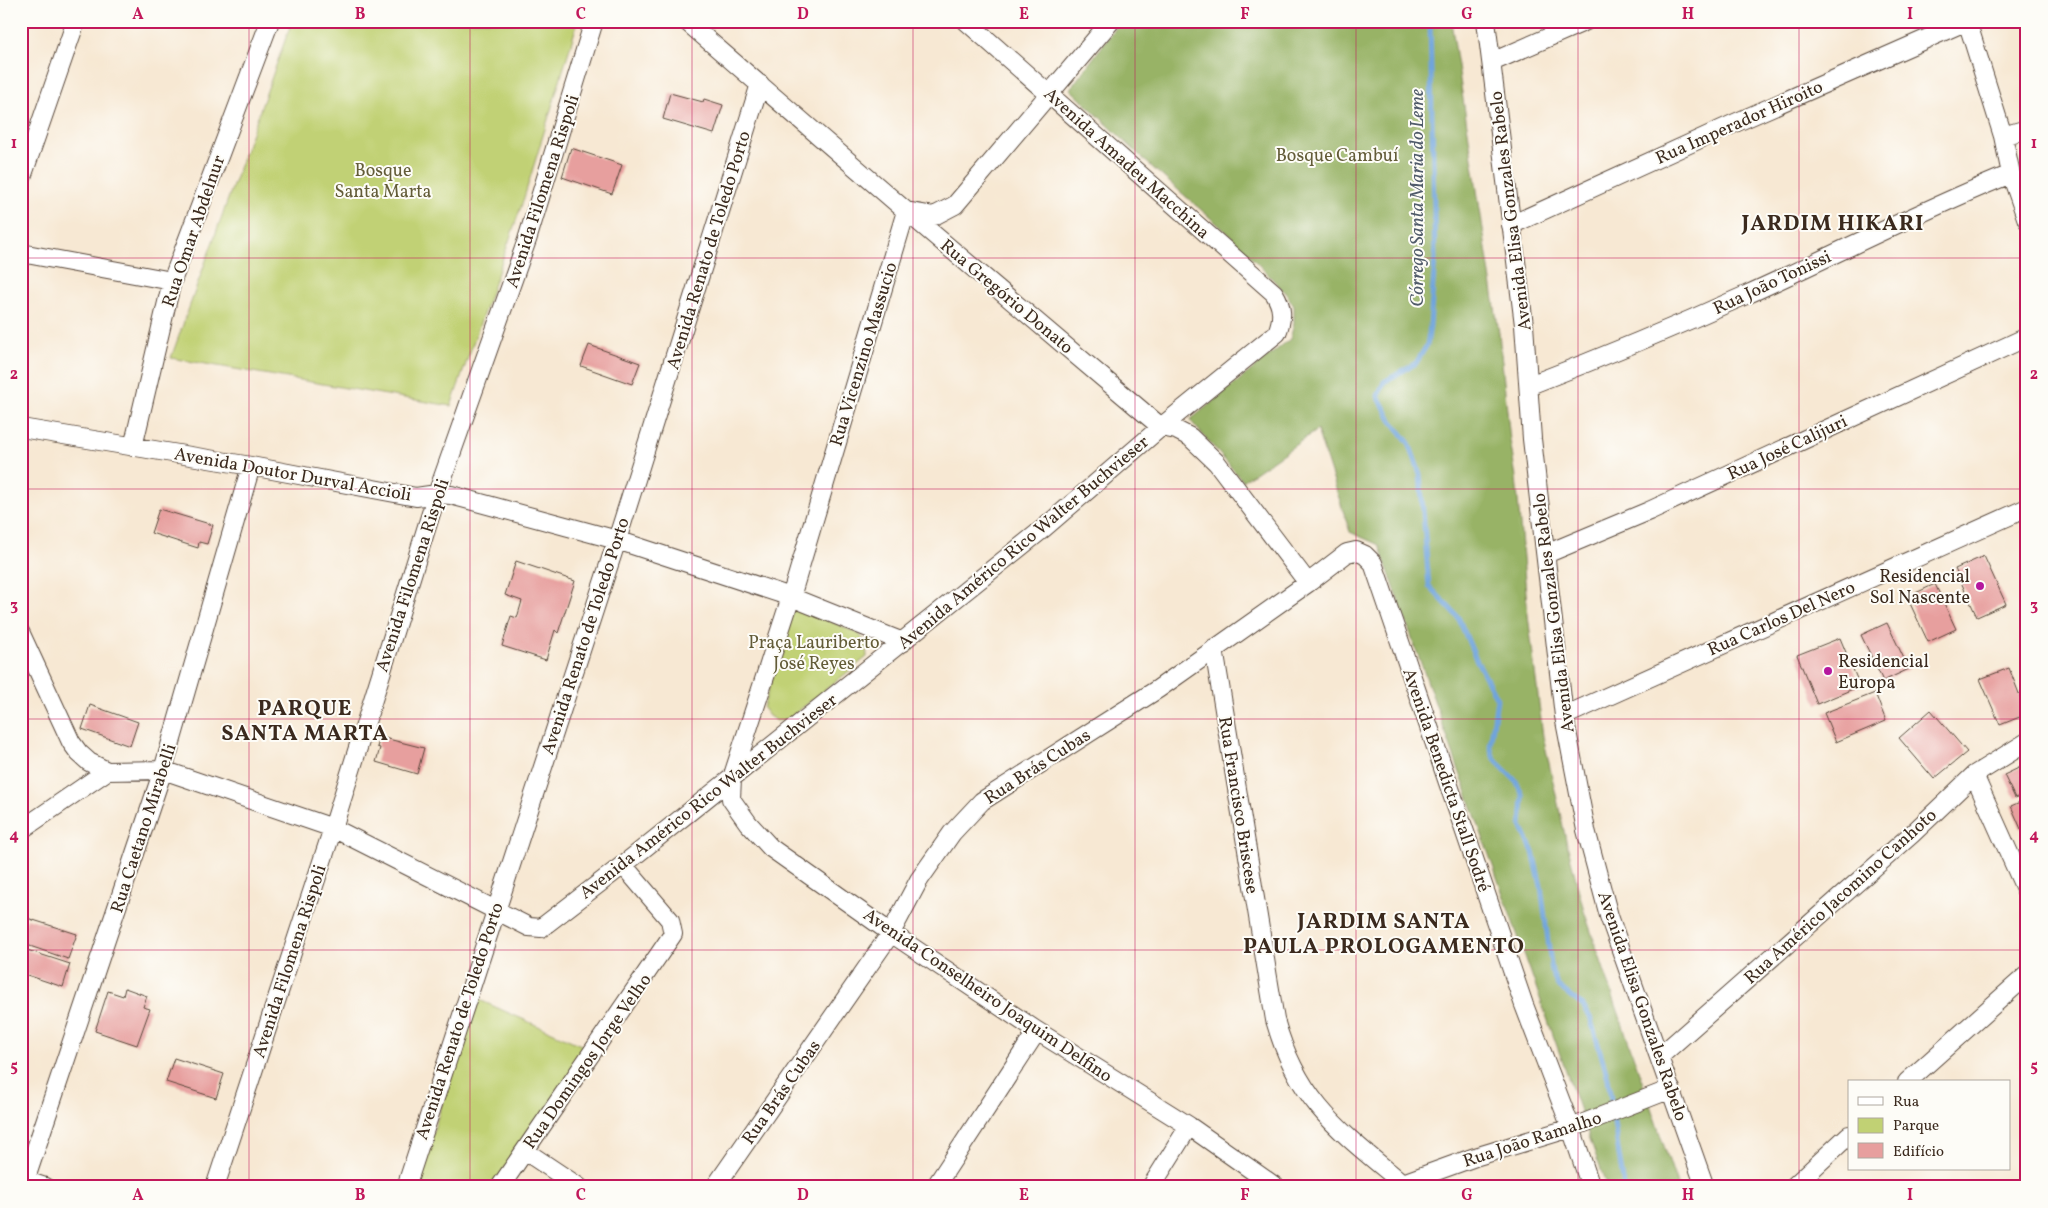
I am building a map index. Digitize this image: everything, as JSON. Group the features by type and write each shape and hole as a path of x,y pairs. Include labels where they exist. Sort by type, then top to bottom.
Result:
{"street":[{"path":"21,180 76,21"},
{"name":"Rua Omar Abdelnur","path":"133,446 172,281 270,21"},
{"name":"Avenida Filomena Rispoli","path":"215,1187 333,828 437,494 528,240 594,21"},
{"name":"Rua Gregório Donato","path":"686,21 1161,427 1176,430 1190,437 1217,463 1308,583"},
{"name":"Avenida Amadeu Macchina","path":"966,21 1274,293 1282,310"},
{"path":"906,211 934,216 955,205 1111,21"},
{"name":"Avenida Elisa Gonzales Rabelo","path":"1486,21 1530,386 1532,439 1564,716 1586,830 1609,916 1705,1187"},
{"path":"1492,62 1586,21"},
{"path":"1967,21 2003,136 2011,174 2027,220"},
{"name":"Rua Imperador Hiroito","path":"1511,224 1736,122 1967,21"},
{"name":"Avenida Renato de Toledo Porto","path":"406,1187 495,909 617,540 760,84"},
{"path":"2003,136 2027,129"},
{"name":"Rua João Tonissi","path":"1530,386 1596,360 1747,295 1843,248 2011,174"},
{"name":"Rua Vicenzino Massucio","path":"732,778 791,597 906,211"},
{"path":"21,253 172,281"},
{"name":"Avenida Américo Rico Walter Buchvieser","path":"495,909 529,926 541,928 903,642 1044,528 1161,427 1270,340 1277,333 1282,322 1282,310"},
{"name":"Rua José Calijuri","path":"1546,554 1649,511 2027,337"},
{"name":"Avenida Doutor Durval Accioli","path":"21,428 251,466 416,497 437,494 451,495 617,540 791,597 903,642"},
{"name":"Rua Caetano Mirabelli","path":"23,1182 163,770 251,466"},
{"name":"Rua Carlos Del Nero","path":"1564,716 2027,508"},
{"name":"Rua Brás Cubas","path":"715,1187 891,933 925,872 952,833 982,801 1158,689 1308,583 1347,553 1356,551"},
{"name":"Avenida Benedicta Stall Sodré","path":"1356,551 1365,555 1373,563 1524,1005 1571,1128 1591,1187"},
{"path":"21,634 71,742 78,753 89,762 107,771 163,770 333,828 495,909"},
{"name":"Rua Francisco Briscese","path":"1214,649 1273,1010 1279,1035 1303,1087 1325,1116 1397,1185"},
{"name":"Rua Américo Jacomino Canhoto","path":"1658,1057 1912,834 1974,776 2027,742"},
{"path":"21,830 107,771"},
{"path":"1974,776 2027,893"},
{"name":"Avenida Conselheiro Joaquim Delfino","path":"732,778 731,799 748,823 772,848 891,933 1037,1031 1189,1126 1276,1187"},
{"name":"Rua Domingos Jorge Velho","path":"500,1187 673,934 670,920 623,865"},
{"path":"1909,1080 2027,975"},
{"path":"934,1187 1037,1031"},
{"name":"Rua João Ramalho","path":"1397,1185 1475,1157 1591,1121 1671,1089"},
{"path":"1151,1187 1189,1126"},
{"path":"1794,1187 1848,1136"},
{"path":"525,1151 579,1187"},
{"path":"23,1182 45,1187"}],"green space":[{"name":"Bosque Santa Marta","path":"292,21 578,21 523,201 451,406 171,358"},
{"name":"Bosque Cambuí","path":"1121,21 1451,21 1499,333 1510,440 1516,477 1528,615 1543,736 1584,911 1678,1187 1607,1187 1379,545 1350,532 1317,430 1243,481 1190,420 1290,339 1294,324 1294,306 1284,291 1230,235 1153,168 1070,89"},
{"name":"Praça Lauriberto José Reyes","path":"800,608 859,634 866,643 867,657 788,719 777,721 769,716 763,708 793,610"},
{"path":"475,998 590,1049 491,1187 416,1187"}],"building":[{"path":"670,93 703,102 704,99 723,105 714,134 663,119"},
{"path":"571,148 622,165 612,194 562,177"},
{"path":"589,345 640,363 632,384 581,366"},
{"path":"159,509 213,525 207,544 199,542 198,548 151,533"},
{"name":"Residencial Sol Nascente","path":"1984,556 2006,604 1977,617 1955,569"},
{"path":"516,561 575,581 558,633 555,630 546,660 502,646 511,616 517,618 522,601 505,595"},
{"name":"Residencial Sol Nascente","path":"1935,584 1956,629 1928,642 1907,597"},
{"name":"Residencial Europa","path":"1887,623 1909,669 1883,681 1861,635"},
{"name":"Residencial Europa","path":"1840,638 1860,686 1817,704 1797,655"},
{"path":"2009,668 2027,714 2000,725 1980,679"},
{"name":"Residencial Europa","path":"1875,693 1886,721 1836,742 1824,713"},
{"path":"90,705 138,722 130,746 82,729"},
{"name":"Residencial Europa","path":"1931,710 1967,752 1934,779 1899,738"},
{"path":"380,737 424,748 417,774 376,762 380,748 377,747"},
{"path":"2027,764 2027,792 2015,798 2004,775"},
{"path":"2027,799 2027,827 2021,829 2011,806"},
{"path":"27,918 77,934 68,959 21,943 21,936"},
{"path":"21,948 70,964 63,987 21,973"},
{"path":"125,988 147,996 143,1007 150,1009 137,1045 95,1031 108,991 123,996"},
{"path":"174,1058 224,1074 216,1098 166,1082"}],"waterway":[{"name":"Córrego Santa Maria do Leme","path":"1430,21 1435,258 1430,326 1427,345 1416,363 1384,382 1378,396 1391,420 1409,443 1420,474 1429,586 1458,617 1475,657 1497,699 1490,746 1493,756 1516,781 1523,796 1521,826 1533,852 1541,886 1552,972 1558,986 1583,1006 1590,1017 1608,1078 1612,1108"},
{"name":"Córrego Santa Maria do Leme","path":"1613,1116 1624,1187"}],"place":[{"name":"Residencial Sol Nascente","path":"1980,586"},
{"name":"Residencial Europa","path":"1828,671"}],"district":[{"name":"JARDIM HIKARI","path":"1833,222"},
{"name":"PARQUE SANTA MARTA","path":"305,720"},
{"name":"JARDIM SANTA PAULA PROLOGAMENTO","path":"1384,932"}]}
